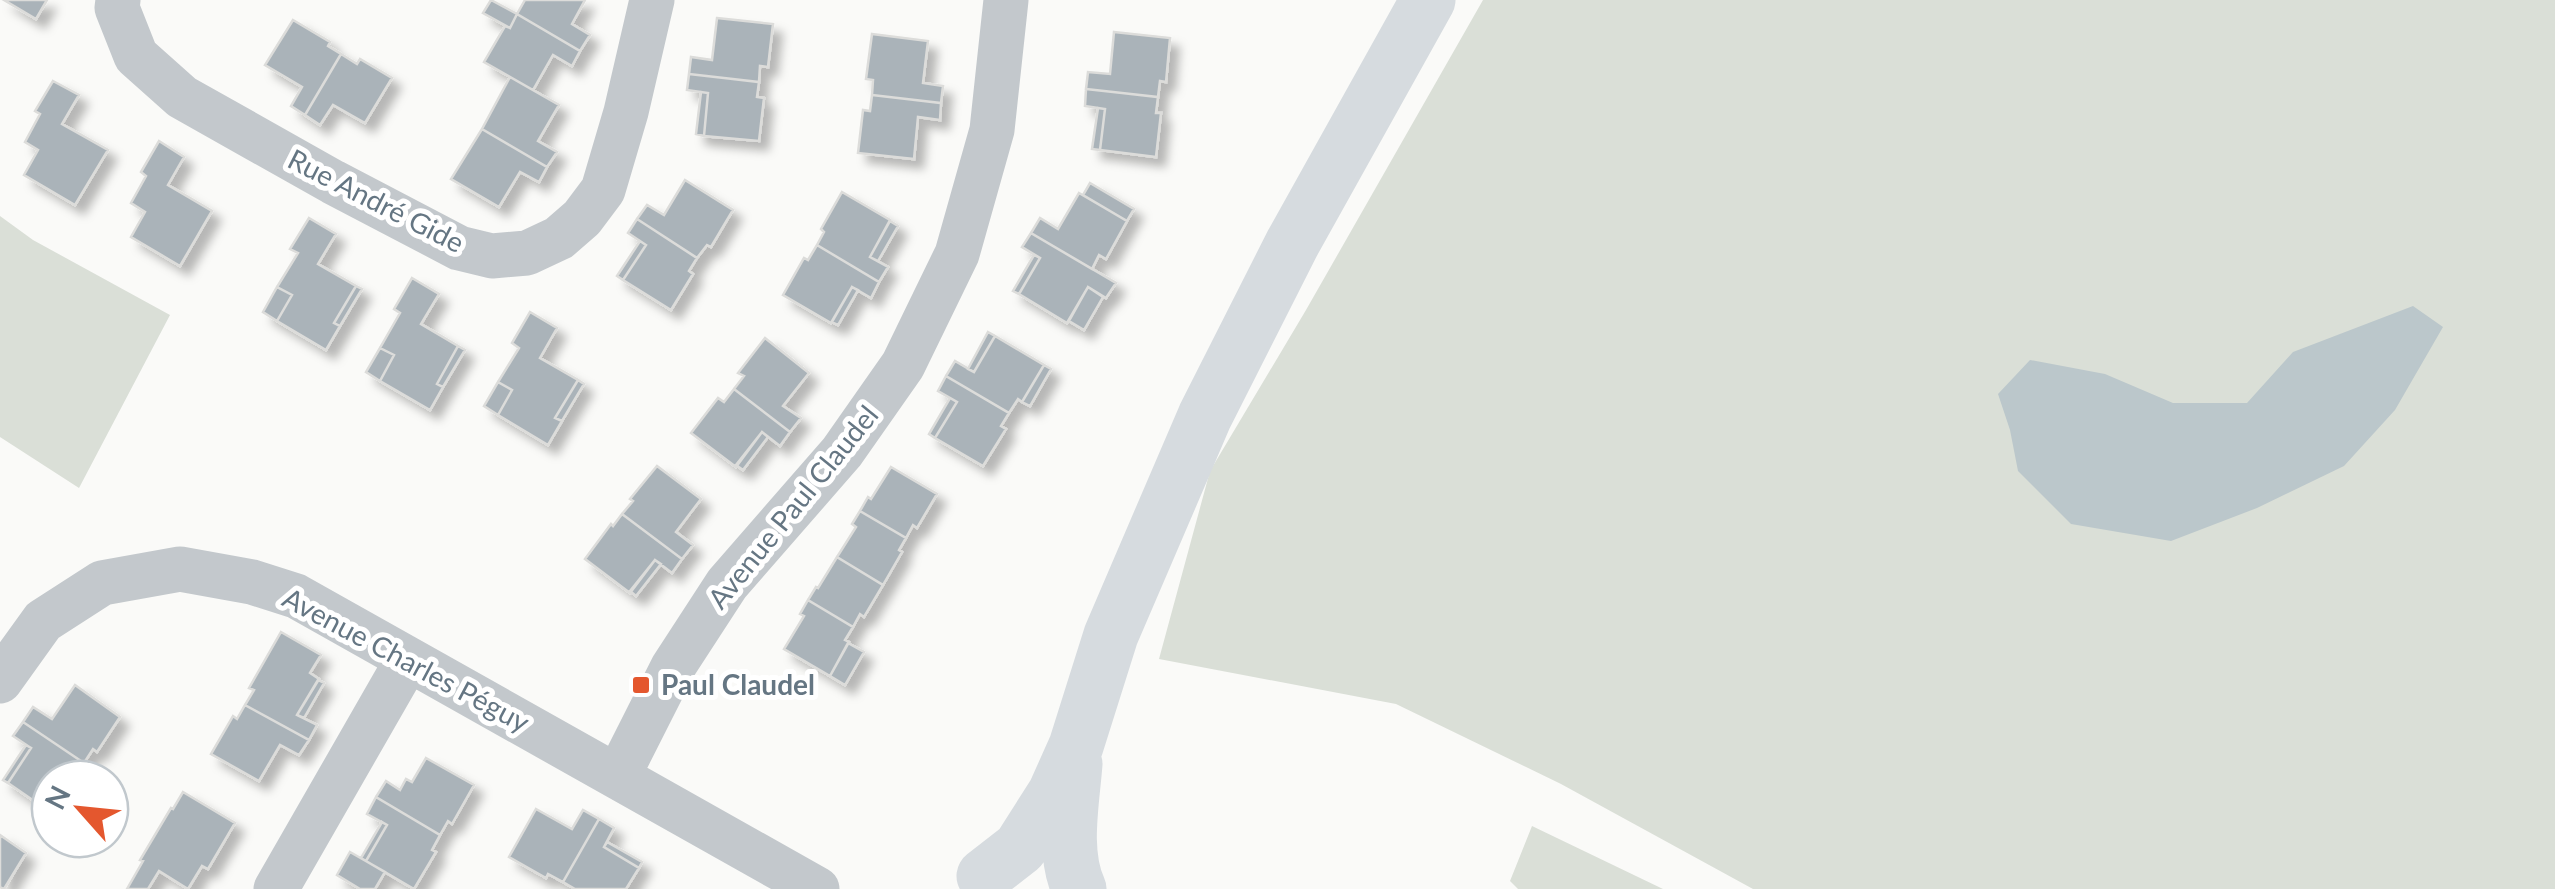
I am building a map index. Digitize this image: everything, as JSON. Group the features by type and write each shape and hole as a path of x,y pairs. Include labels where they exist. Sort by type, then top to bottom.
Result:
{"main road":[{"path":"966,882 1020,848 1055,793 1076,746 1111,635 1204,416 1292,244 1428,0"},
{"path":"1076,746 1070,827 1074,876 1079,889"},
{"path":"966,882 1024,877 1056,889"}],"street":[{"name":"Rue André Gide","path":"118,0 117,8 136,56 182,97 459,248 492,256 527,253 559,238 582,218 603,190 652,0"},
{"name":"Avenue Paul Claudel","path":"618,776 673,668 727,584 842,452 903,365 957,254 992,130 1001,0"},
{"name":"Avenue Charles Péguy","path":"0,681 44,622 102,583 180,569 252,582 296,596 816,889"},
{"path":"276,889 408,659"}],"shaded area":[{"path":"1483,0 2555,0 2555,889 1753,889 1561,784 1396,704 1159,659 1210,471"},
{"path":"0,216 33,240 170,315 79,488 0,437"},
{"path":"2413,306 2443,327 2395,410 2344,466 2257,508 2171,541 2071,524 2018,471 1998,394 2030,360 2105,374 2173,403 2247,403 2293,352"},
{"path":"1532,826 1663,889 1518,889 1510,881"}],"building":[{"path":"4,0 47,0 36,19"},
{"path":"491,0 517,14 510,28 483,13"},
{"path":"525,0 585,0 572,24 590,35 580,51 517,14"},
{"path":"517,14 580,51 572,66 553,55 533,90 484,62 505,26 510,28"},
{"path":"717,18 773,24 768,67 760,66 759,82 689,74 691,57 712,60"},
{"path":"293,20 330,42 328,46 341,54 305,115 291,106 302,87 265,65"},
{"path":"1114,32 1170,38 1166,82 1160,81 1158,97 1086,89 1088,72 1110,74"},
{"path":"872,34 928,41 923,83 943,86 941,103 872,95 873,80 866,79"},
{"path":"341,54 357,64 360,59 392,78 365,123 333,105 320,125 305,115"},
{"path":"689,74 759,82 757,97 764,98 759,141 704,136 708,93 687,90"},
{"path":"510,77 559,105 538,141 557,152 547,167 482,129"},
{"path":"53,81 79,95 62,124 108,150 75,205 24,175 38,150 25,142 40,114 35,111"},
{"path":"1086,89 1158,97 1156,113 1161,113 1156,157 1100,150 1105,109 1085,106"},
{"path":"701,92 708,93 704,136 696,134"},
{"path":"872,95 941,103 940,120 918,117 914,159 858,153 863,110 870,111"},
{"path":"1098,108 1105,109 1100,150 1092,149"},
{"path":"482,129 547,167 539,182 520,172 499,207 451,179"},
{"path":"159,141 184,157 168,185 212,211 180,266 131,237 145,212 131,203 146,176 141,172"},
{"path":"685,180 733,210 711,247 707,245 697,258 637,219 647,205 664,215"},
{"path":"1090,183 1134,209 1127,221 1083,195"},
{"path":"842,192 890,220 870,257 888,267 879,282 817,245 824,232 821,229"},
{"path":"1079,193 1127,221 1106,259 1099,255 1092,269 1031,233 1040,218 1058,229"},
{"path":"309,218 336,234 318,264 356,286 334,323 340,326 326,350 277,321 292,295 277,287 298,253 290,249"},
{"path":"637,219 697,258 689,271 693,274 671,310 623,280 646,245 628,233"},
{"path":"890,221 898,226 878,261 870,257"},
{"path":"1031,233 1116,283 1106,298 1088,287 1067,323 1019,294 1040,258 1022,247"},
{"path":"640,241 646,245 623,280 617,276"},
{"path":"817,245 879,282 871,298 852,287 831,323 783,295 804,258 808,260"},
{"path":"1034,255 1040,258 1019,294 1013,291"},
{"path":"412,278 439,294 421,324 458,346 437,384 443,387 430,410 380,381 394,355 380,348 400,313 394,309"},
{"path":"356,286 362,289 340,326 334,323"},
{"path":"277,287 292,295 277,321 263,312"},
{"path":"852,287 858,290 838,325 832,322"},
{"path":"1088,287 1103,297 1084,330 1069,321"},
{"path":"530,312 557,328 540,358 578,380 555,418 562,421 548,445 498,415 512,390 498,382 519,348 512,343"},
{"path":"988,332 995,336 974,372 968,369"},
{"path":"995,336 1044,365 1022,402 1018,399 1009,413 946,376 955,361 974,372"},
{"path":"765,338 809,373 783,406 801,418 790,432 734,389 744,376 738,373"},
{"path":"458,346 465,350 443,387 437,384"},
{"path":"380,348 394,355 380,381 366,372"},
{"path":"1044,365 1051,369 1030,406 1022,402"},
{"path":"946,376 1009,413 1001,426 1006,429 983,466 935,438 957,402 938,391"},
{"path":"578,380 584,384 562,421 555,418"},
{"path":"498,382 512,390 498,415 484,406"},
{"path":"734,389 790,432 780,446 762,432 736,467 691,433 718,398 724,402"},
{"path":"950,398 957,402 935,438 929,434"},
{"path":"762,432 768,437 743,470 736,465"},
{"path":"657,466 701,499 676,532 693,545 682,559 622,514"},
{"path":"891,467 937,494 917,528 913,525 906,538 860,511"},
{"path":"860,511 906,538 883,585 837,557 856,527 852,524"},
{"path":"622,514 682,559 672,573 655,560 630,593 585,559"},
{"path":"837,557 883,585 864,617 860,614 853,627 808,600"},
{"path":"655,560 661,564 636,596 630,591"},
{"path":"808,600 853,627 830,676 784,649 804,616 800,614"},
{"path":"281,632 321,655 310,673 319,679 297,715 317,725 309,740 245,705 254,690 249,688"},
{"path":"848,643 864,652 845,685 830,676"},
{"path":"318,680 324,683 304,718 297,715"},
{"path":"75,685 120,717 97,752 93,749 87,759 78,759 23,722 33,707 52,719"},
{"path":"245,705 309,740 299,755 280,745 259,781 211,754 233,716 237,719"},
{"path":"23,722 78,759 30,759 30,798 8,783 31,748 13,736"},
{"path":"26,745 31,748 8,783 3,780"},
{"path":"426,758 474,785 452,824 448,821 440,835 376,797 386,781 400,790 406,779 412,782"},
{"path":"183,792 235,823 208,869 202,866 188,889 159,871 148,889 127,889 143,861 140,860"},
{"path":"376,797 440,835 432,850 436,852 414,889 366,861 387,825 367,814"},
{"path":"536,809 572,829 583,810 599,819 563,882 548,874 546,878 509,857"},
{"path":"599,819 614,828 604,847 639,868 626,889 575,889 563,882"},
{"path":"382,822 387,825 366,861 361,858"},
{"path":"0,835 26,853 4,889 0,887"},
{"path":"607,842 642,862 639,868 604,847"},
{"path":"350,852 385,872 375,889 360,889 337,875"}],"place":[{"name":"Paul Claudel","path":"641,685"}]}
